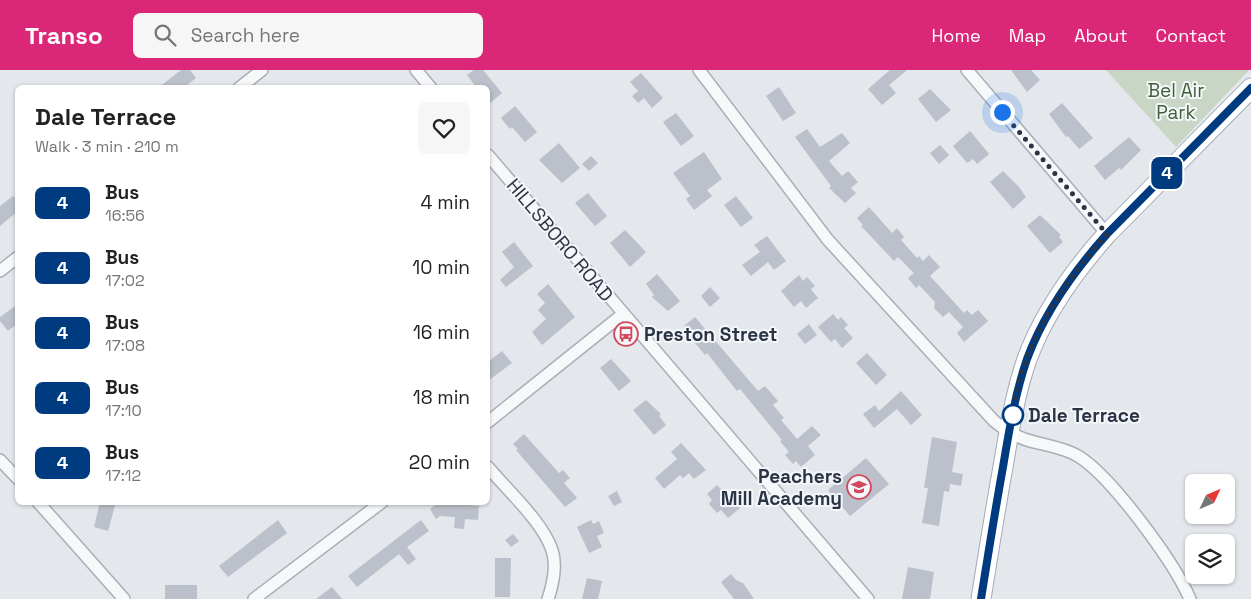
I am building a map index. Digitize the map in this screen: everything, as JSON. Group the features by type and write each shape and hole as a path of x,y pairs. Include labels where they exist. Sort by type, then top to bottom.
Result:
{"main road":[{"path":"981,599 1009,432 1019,386 1039,332 1054,303 1091,252 1107,234 1251,88"}],"street":[{"path":"244,85 262,70"},
{"path":"416,70 428,85"},
{"path":"699,70 828,240 994,421 1009,432 1025,439 1076,454 1092,466 1108,483 1164,554 1190,599"},
{"path":"967,70 1107,234"},
{"name":"HILLSBORO ROAD","path":"490,157 868,599"},
{"path":"0,271 15,259"},
{"path":"490,420 623,314"},
{"path":"0,460 15,476"},
{"path":"490,469 535,522 552,550 554,577 548,599"},
{"path":"40,505 117,597"},
{"path":"254,599 378,505"}],"green space":[{"name":"Bel Air Park","path":"1106,70 1249,70 1176,147"}],"building":[{"path":"181,70 190,70 196,78 187,85 162,85"},
{"path":"474,70 483,70 502,93 490,103 490,85 475,85 467,75"},
{"path":"890,70 907,70 889,85 896,93 882,105 868,89"},
{"path":"1011,70 1031,70 1040,80 1027,92"},
{"path":"641,73 663,98 652,108 644,98 638,103 632,96 638,91 630,82"},
{"path":"779,87 796,113 783,121 766,96"},
{"path":"930,89 951,110 936,122 918,99"},
{"path":"1062,103 1093,138 1079,149 1068,136 1066,137 1049,114"},
{"path":"515,106 537,132 525,142 501,118"},
{"path":"676,113 694,136 681,146 663,122"},
{"path":"807,129 820,147 842,133 850,143 829,161 842,176 848,171 858,182 851,188 856,193 845,203 829,188 831,186 795,137"},
{"path":"970,131 989,154 977,164 973,159 967,163 953,146"},
{"path":"1129,137 1141,150 1121,170 1119,168 1105,180 1094,166"},
{"path":"559,143 580,168 562,183 539,160"},
{"path":"940,145 949,155 939,164 930,153"},
{"path":"704,152 722,179 707,190 712,196 694,210 686,199 690,196 673,173"},
{"path":"591,156 598,163 589,171 582,164"},
{"path":"1003,171 1026,197 1013,209 990,182"},
{"path":"588,193 607,216 595,226 575,203"},
{"path":"13,196 15,198 15,214 0,226 0,206"},
{"path":"736,196 753,218 741,227 724,205"},
{"path":"869,207 892,233 897,228 904,237 901,240 917,258 919,256 923,261 929,255 940,267 930,276 964,313 967,310 972,315 978,310 988,321 964,342 957,333 963,327 949,312 943,317 934,308 935,302 919,285 916,288 908,278 914,273 898,257 894,261 861,226 863,225 857,218"},
{"path":"1040,215 1061,235 1059,237 1063,242 1050,253 1027,226"},
{"path":"625,230 646,252 630,267 610,243"},
{"path":"767,236 786,261 774,270 768,262 751,276 742,265 760,252 754,245"},
{"path":"514,242 533,266 506,287 500,280 514,267 502,252"},
{"path":"657,274 680,301 668,311 652,297 654,295 646,284"},
{"path":"799,275 803,281 807,277 815,286 811,289 818,298 806,308 801,301 794,307 781,291"},
{"path":"548,284 575,317 542,345 532,332 546,319 538,310 545,303 537,294"},
{"path":"710,287 720,298 710,307 701,296"},
{"path":"15,306 15,325 8,331 0,321 0,317"},
{"path":"833,314 838,320 841,317 848,325 844,328 853,338 842,348 835,339 831,342 818,327"},
{"path":"695,317 758,391 765,386 778,401 773,405 784,418 781,420 797,439 812,426 821,435 808,446 815,455 801,467 796,461 793,464 785,455 789,452 780,441 782,440 740,389 737,391 707,353 705,355 686,332 688,330 684,326"},
{"path":"809,324 817,335 805,344 797,334"},
{"path":"502,351 512,363 490,380 490,360"},
{"path":"867,353 887,375 876,385 856,363"},
{"path":"611,359 631,381 619,391 600,368"},
{"path":"901,391 922,415 911,425 897,409 874,428 863,414 875,405 879,411"},
{"path":"646,400 661,414 659,416 666,425 654,435 633,410"},
{"path":"524,434 559,473 563,470 570,478 564,483 577,498 565,507 516,450 518,449 513,444"},
{"path":"932,437 957,442 952,472 963,474 961,486 950,484 949,492 944,491 939,526 922,523 928,488 924,488"},
{"path":"681,443 706,470 694,479 689,473 683,478 680,475 664,489 655,478 677,459 671,452"},
{"name":"Peachers Mill Academy","path":"866,458 889,484 850,516 828,490"},
{"path":"717,485 740,508 728,518 721,510 717,513 709,504 712,500 707,494"},
{"path":"617,491 622,502 614,506 608,496"},
{"path":"99,505 115,505 108,531 94,527"},
{"path":"435,505 479,506 478,520 465,519 464,529 454,528 455,517 440,516 436,519 430,509"},
{"path":"278,520 287,533 228,577 219,566"},
{"path":"421,520 429,531 407,547 416,559 408,565 399,554 357,587 348,576"},
{"path":"591,520 593,524 599,521 604,533 597,536 602,547 589,553 577,527"},
{"path":"513,534 519,541 511,547 505,540"},
{"path":"495,558 511,558 510,597 495,597"},
{"path":"908,567 934,572 930,599 902,599"},
{"path":"731,574 736,580 743,583 754,599 734,599 721,582"},
{"path":"587,578 602,581 598,599 582,599"},
{"path":"165,585 197,585 197,599 165,599"},
{"path":"332,587 342,599 316,599"}],"bus line":[{"name":"4","path":"981,599 1009,432 1019,386 1027,359 1054,303 1091,252 1107,234 1251,88"}],"place":[{"name":"Preston Street","path":"626,334"},
{"name":"Dale Terrace","path":"1013,415"},
{"name":"Peachers Mill Academy","path":"859,487"}],"route":[{"path":"1002,112 1107,234 1091,252 1054,303 1027,359 1013,415"}]}
